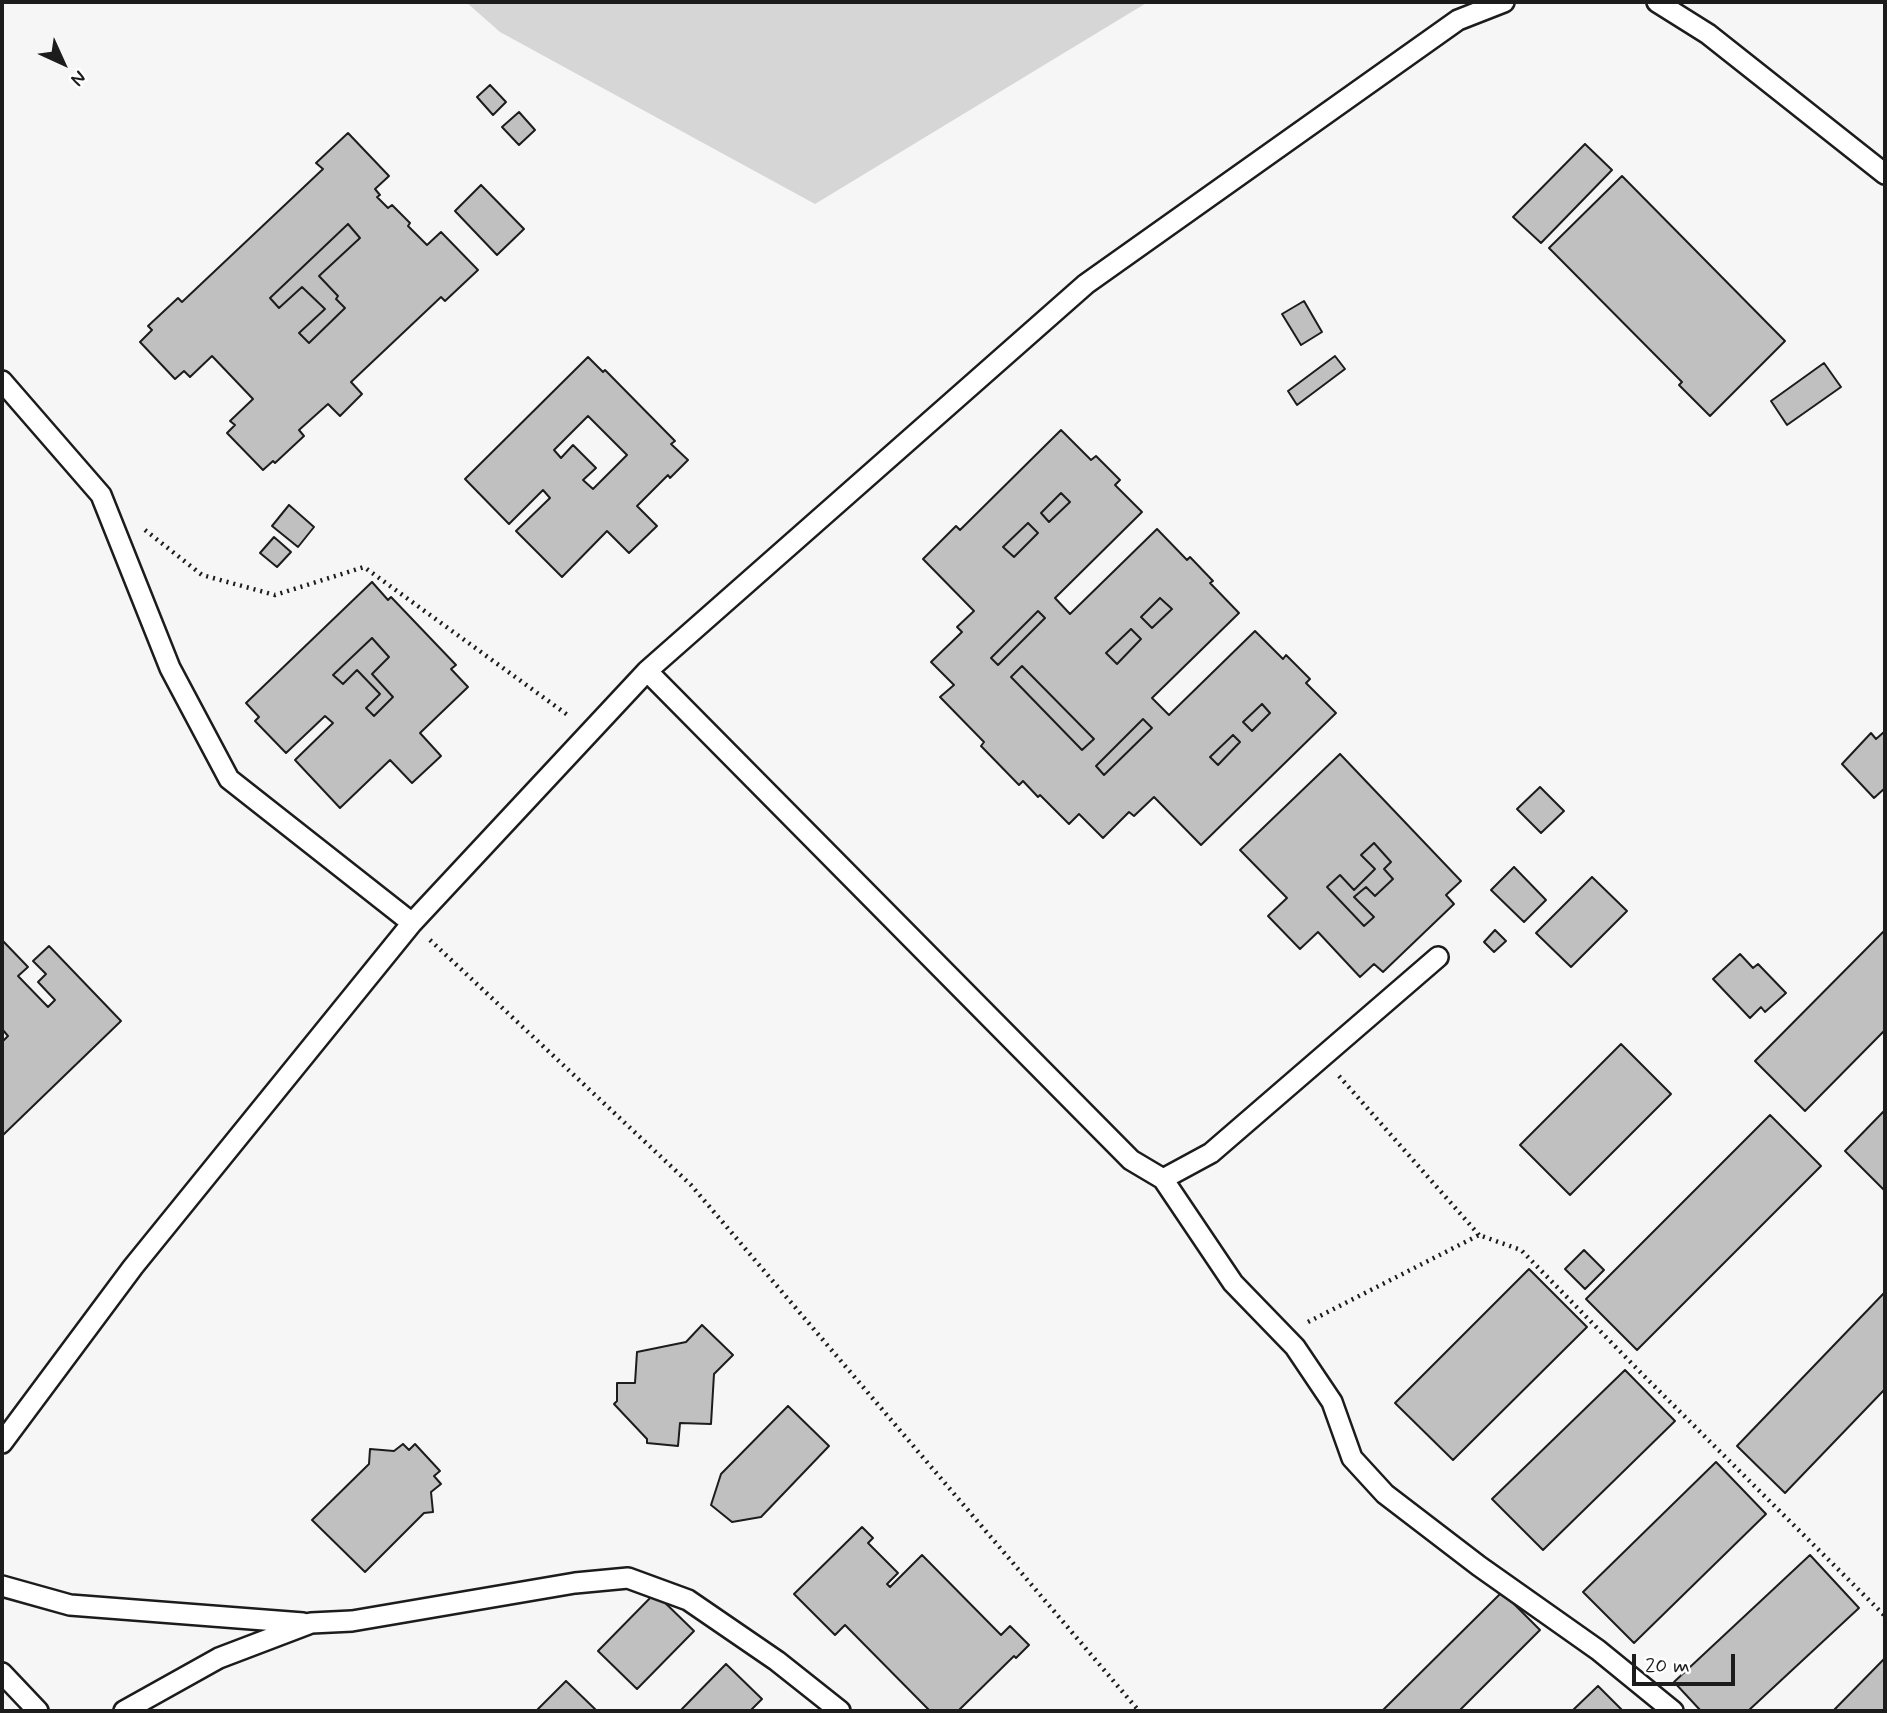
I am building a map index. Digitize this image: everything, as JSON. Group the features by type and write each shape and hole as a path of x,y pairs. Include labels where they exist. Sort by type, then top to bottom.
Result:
{"lane":[{"path":"2,1443 133,1267 412,923 647,671 1086,284 1458,20 1504,2"},
{"path":"1657,2 1708,34 1885,174"},
{"path":"2,381 101,495 170,668 229,779 412,923"},
{"path":"647,671 1131,1160 1164,1179 1233,1283 1294,1347 1332,1402 1352,1458 1385,1494 1479,1566 1598,1650 1673,1711"},
{"path":"1164,1179 1211,1153 1438,957"},
{"path":"2,1586 70,1605 311,1623 352,1621 575,1583 628,1578 688,1600 776,1661 841,1711"},
{"path":"124,1711 219,1658 311,1623"},
{"path":"2,1673 38,1711"}],"path":[{"path":"141,527 202,575 275,595 364,567 590,732"},
{"path":"412,923 691,1185 1139,1711"},
{"path":"1323,1057 1479,1236 1521,1250 1885,1616"},
{"path":"1282,1335 1479,1236"}],"shaded area":[{"path":"466,2 1148,2 815,204 500,32"}],"building":[{"path":"490,85 506,102 493,115 477,97"},
{"path":"519,112 535,130 519,145 502,127"},
{"path":"348,133 389,176 375,189 380,195 377,197 388,208 392,205 427,245 441,232 478,270 445,301 441,297 351,382 362,394 340,416 328,404 299,430 304,436 275,463 273,461 263,470 227,433 235,425 230,421 253,399 212,356 190,377 184,371 175,379 140,342 152,330 148,326 178,298 182,302 323,169 316,163","holes":["348,224 360,238 319,276 338,296 336,299 345,308 309,343 299,333 325,309 302,287 279,308 270,298"]},
{"path":"1585,144 1612,170 1541,243 1513,217"},
{"path":"1622,176 1785,341 1710,416 1679,385 1682,382 1549,248"},
{"path":"481,185 524,229 497,255 455,211"},
{"path":"348,224 360,238 319,276 338,296 336,299 345,308 309,343 299,333 325,309 302,287 279,308 270,298"},
{"path":"1304,301 1322,332 1301,345 1282,314"},
{"path":"1335,356 1345,369 1297,405 1288,391"},
{"path":"588,357 603,372 605,370 675,441 671,444 688,460 670,478 668,475 637,506 657,526 629,553 607,531 562,577 516,531 550,498 543,490 509,524 465,479","holes":["588,416 627,455 593,489 583,480 596,468 573,445 561,458 554,450"]},
{"path":"1824,363 1841,387 1787,425 1771,401"},
{"path":"1061,430 1091,460 1096,456 1120,480 1115,485 1142,512 1055,598 1070,614 1157,529 1187,560 1190,557 1239,613 1152,698 1169,715 1255,631 1283,659 1286,655 1310,679 1306,683 1336,713 1201,845 1154,797 1134,816 1129,812 1103,838 1079,814 1069,824 1023,781 1019,785 981,746 984,742 940,697 954,685 931,662 962,632 957,627 974,611 923,559 956,526 960,530","holes":["1061,493 1070,502 1049,522 1041,513","1028,523 1038,533 1014,557 1003,547","1160,598 1172,609 1152,628 1141,617","1038,611 1045,618 998,665 991,658","1131,629 1141,639 1117,664 1106,653","1022,666 1094,739 1082,750 1011,677","1262,704 1270,713 1252,731 1243,722","1143,719 1152,728 1104,775 1096,766","1233,735 1240,742 1218,765 1210,757"]},
{"path":"1061,493 1070,502 1049,522 1041,513"},
{"path":"289,505 314,527 298,547 272,526"},
{"path":"1028,523 1038,533 1014,557 1003,547"},
{"path":"274,537 291,552 277,567 260,553"},
{"path":"372,582 388,600 391,597 456,665 451,669 468,687 420,733 441,756 412,783 390,760 340,808 295,760 333,723 325,716 286,753 255,721 259,717 246,703","holes":["372,638 389,657 372,674 393,697 374,716 366,708 380,694 357,670 343,684 333,675"]},
{"path":"1160,598 1172,609 1152,628 1141,617"},
{"path":"1038,611 1045,618 998,665 991,658"},
{"path":"1131,629 1141,639 1117,664 1106,653"},
{"path":"372,638 389,657 372,674 393,697 374,716 366,708 380,694 357,670 343,684 333,675"},
{"path":"1022,666 1094,739 1082,750 1011,677"},
{"path":"1262,704 1270,713 1252,731 1243,722"},
{"path":"1143,719 1152,728 1104,775 1096,766"},
{"path":"1884,732 1885,788 1874,798 1842,764 1871,733 1876,739"},
{"path":"1233,735 1240,742 1218,765 1210,757"},
{"path":"1340,754 1461,881 1446,895 1454,904 1383,972 1374,964 1360,977 1318,932 1300,949 1268,916 1287,898 1240,850","holes":["1374,843 1391,862 1384,869 1393,879 1375,896 1366,887 1354,897 1374,917 1364,926 1327,887 1340,875 1354,890 1375,869 1361,855"]},
{"path":"1540,787 1564,811 1541,833 1517,809"},
{"path":"1374,843 1391,862 1384,869 1393,879 1375,896 1366,887 1354,897 1374,917 1364,926 1327,887 1340,875 1354,890 1375,869 1361,855"},
{"path":"1514,867 1546,900 1524,922 1491,890"},
{"path":"1592,877 1627,911 1571,967 1536,933"},
{"path":"1495,930 1506,941 1494,952 1484,942"},
{"path":"1885,930 1885,1030 1805,1111 1755,1061"},
{"path":"2,940 28,967 18,976 48,1007 55,1000 38,982 46,974 33,961 49,946 121,1021 2,1136 2,1042 8,1036 2,1029"},
{"path":"1740,954 1753,968 1758,964 1786,993 1765,1012 1761,1007 1750,1018 1713,979"},
{"path":"1621,1044 1671,1094 1570,1195 1520,1145"},
{"path":"1885,1110 1885,1191 1845,1151"},
{"path":"1770,1115 1821,1166 1637,1350 1586,1299"},
{"path":"1584,1250 1604,1270 1585,1289 1565,1269"},
{"path":"1529,1269 1587,1327 1453,1460 1395,1403"},
{"path":"1885,1292 1885,1389 1785,1493 1737,1446"},
{"path":"702,1325 733,1355 714,1374 711,1424 680,1423 678,1446 647,1443 647,1439 614,1404 617,1401 617,1383 635,1383 637,1352 686,1342"},
{"path":"1625,1370 1675,1421 1543,1550 1492,1499"},
{"path":"788,1406 829,1446 761,1517 732,1522 711,1505 721,1474"},
{"path":"403,1444 409,1450 415,1444 440,1471 434,1476 441,1484 431,1492 433,1512 424,1513 365,1572 312,1520 369,1464 370,1449 394,1451"},
{"path":"1716,1462 1766,1514 1634,1643 1583,1592"},
{"path":"862,1527 873,1538 868,1543 898,1573 887,1584 890,1587 922,1555 1001,1635 1010,1626 1029,1645 1016,1658 1014,1656 958,1711 930,1711 845,1625 835,1635 794,1594"},
{"path":"1810,1555 1859,1608 1748,1711 1701,1711 1674,1682"},
{"path":"1502,1592 1540,1630 1459,1711 1382,1711"},
{"path":"655,1593 694,1631 637,1689 598,1651"},
{"path":"1885,1658 1885,1711 1833,1711"},
{"path":"726,1664 762,1699 750,1711 680,1711"},
{"path":"566,1681 597,1711 536,1711"},
{"path":"1598,1686 1623,1711 1572,1711"}]}
